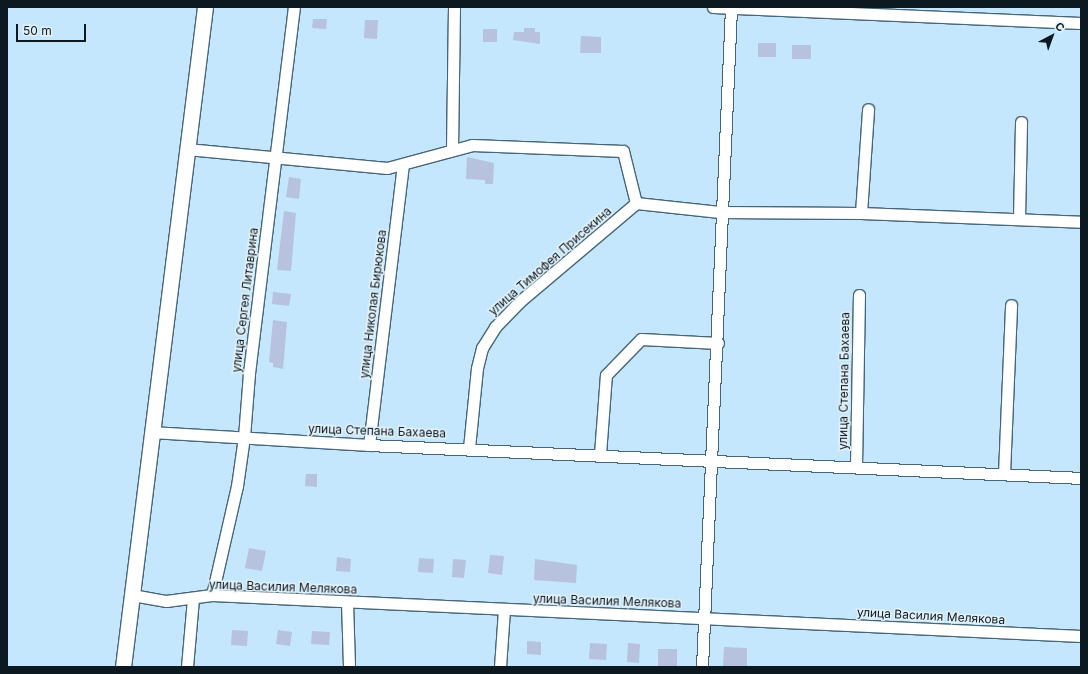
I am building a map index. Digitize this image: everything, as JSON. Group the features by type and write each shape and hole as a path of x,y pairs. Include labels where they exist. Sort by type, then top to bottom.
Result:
{"main road":[{"path":"123,667 205,7"}],"street":[{"name":"улица Сергея Литаврина","path":"212,595 237,486 244,437 249,373 277,158 294,7"},
{"path":"452,150 454,7"},
{"path":"713,7 1081,23"},
{"path":"702,667 718,343 720,212 731,7"},
{"path":"861,213 868,109"},
{"path":"1019,219 1021,122"},
{"path":"187,148 387,168 403,166 472,145 623,151 636,203 720,212 861,213 1081,222"},
{"name":"улица Николая Бирюкова","path":"369,445 403,166"},
{"name":"улица Тимофея Присекина","path":"469,448 477,368 482,348 495,327 519,302 636,203"},
{"name":"улица Степана Бахаева","path":"856,466 859,296"},
{"path":"1004,474 1011,305"},
{"path":"600,454 606,375 641,339 718,343"},
{"name":"улица Степана Бахаева","path":"152,432 369,445 600,454 711,462 856,466 1081,478"},
{"name":"улица Василия Мелякова","path":"132,595 166,601 193,599 212,595 504,610 1081,636"},
{"path":"187,667 193,599"},
{"path":"347,602 349,667"},
{"path":"500,667 504,610"}],"building":[{"path":"313,19 327,19 326,29 312,28"},
{"path":"365,20 378,20 377,39 364,38"},
{"path":"524,28 535,28 535,32 540,32 540,44 513,40 514,32 524,32"},
{"path":"483,29 497,29 497,42 483,42"},
{"path":"581,36 601,37 601,53 580,53"},
{"path":"758,43 776,43 776,57 758,57"},
{"path":"792,45 811,45 811,59 792,59"},
{"path":"467,157 494,163 493,184 485,184 485,180 466,179"},
{"path":"289,177 301,179 299,199 286,197"},
{"path":"284,211 296,213 291,271 277,270"},
{"path":"273,292 291,294 289,306 272,304"},
{"path":"273,320 287,322 283,369 273,367 273,363 269,362"},
{"path":"306,474 317,474 317,487 305,486"},
{"path":"249,548 266,551 262,571 245,568"},
{"path":"490,555 504,556 502,575 488,573"},
{"path":"337,557 351,559 350,572 336,571"},
{"path":"419,558 434,559 433,573 418,572"},
{"path":"453,559 466,560 464,578 452,577"},
{"path":"535,559 577,565 576,583 534,580"},
{"path":"232,630 248,631 247,646 231,645"},
{"path":"278,630 292,632 290,646 276,644"},
{"path":"312,631 330,632 329,645 311,644"},
{"path":"527,641 541,642 541,655 527,654"},
{"path":"590,643 607,644 606,660 589,659"},
{"path":"628,643 640,644 639,663 627,662"},
{"path":"724,647 747,648 747,667 723,666"},
{"path":"658,649 677,649 677,666 658,666"}]}
